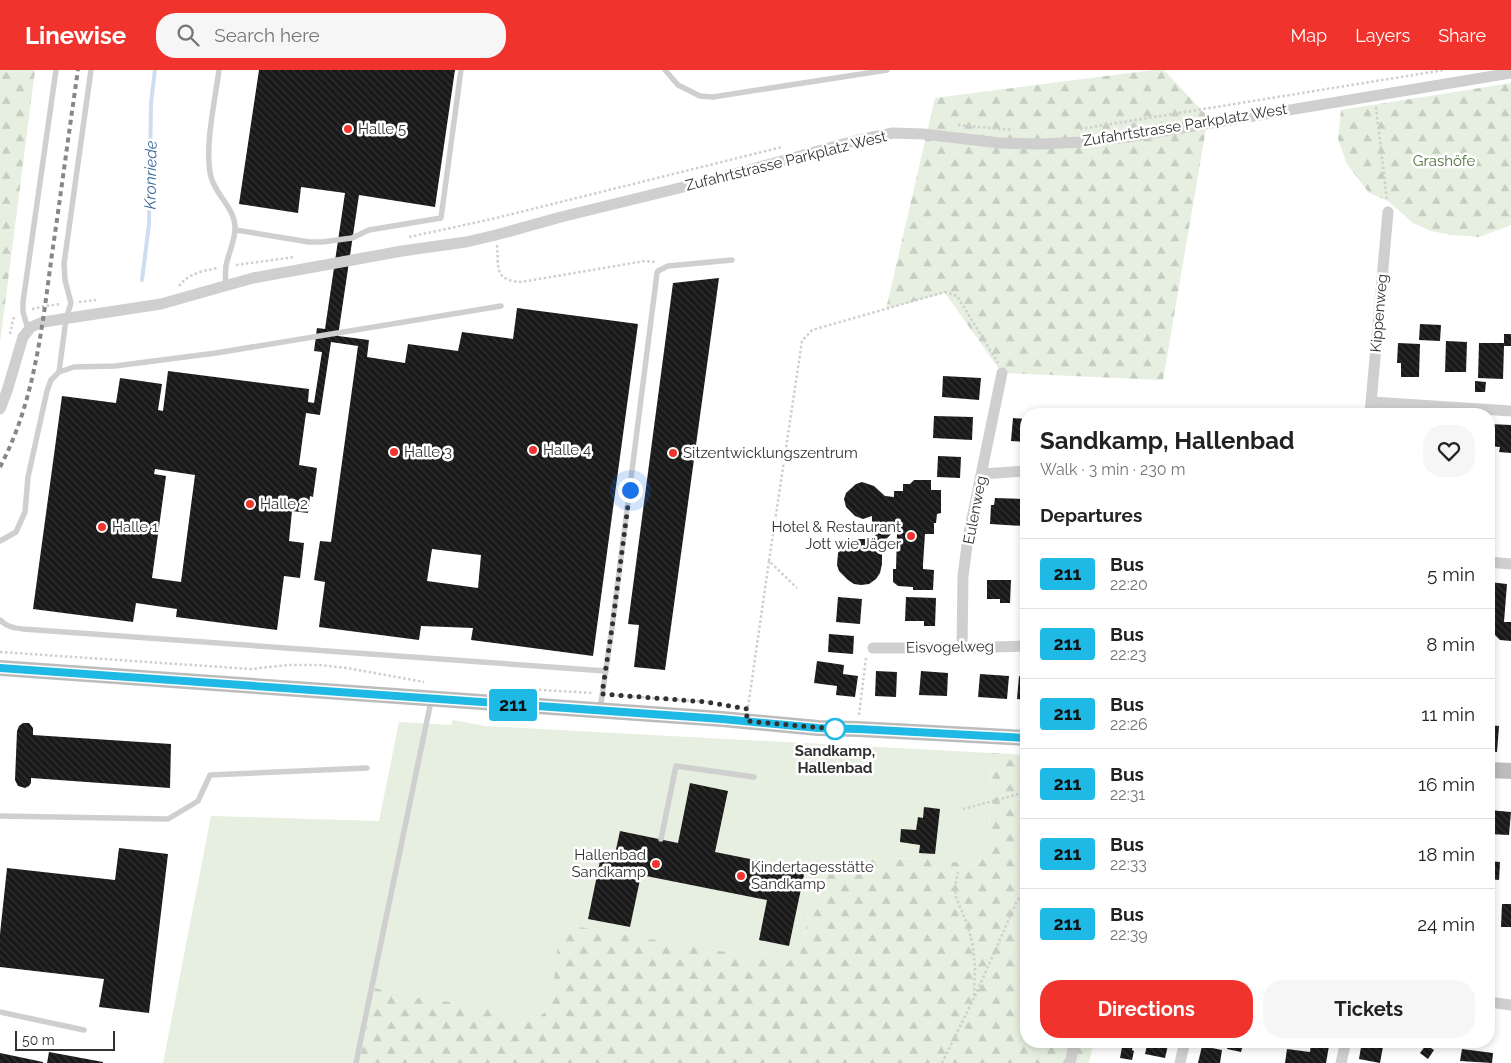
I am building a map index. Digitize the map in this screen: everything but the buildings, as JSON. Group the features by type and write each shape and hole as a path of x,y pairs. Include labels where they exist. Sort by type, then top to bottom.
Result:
{"street":[{"name":"Zufahrtstrasse Parkplatz West","path":"28,330 43,322 161,304 253,278 402,251 466,242 716,179 858,140 893,134 923,134 1000,143 1082,142 1128,137 1511,73"},
{"name":"Kippenweg","path":"1371,408 1388,212"},
{"path":"0,409 19,348 28,330"},
{"name":"Eulenweg","path":"962,648 963,576 968,538 1002,373"},
{"path":"1495,411 1511,411"},
{"path":"982,474 1020,471"},
{"path":"1495,563 1511,564"},
{"name":"Eisvogelweg","path":"873,648 1020,646"},
{"path":"0,668 432,691 600,711 818,728 1020,738"},
{"path":"1495,770 1511,771"},
{"path":"1495,1003 1511,1006"},
{"path":"1070,1063 1073,1048"},
{"path":"1180,1063 1183,1048"},
{"path":"1341,1063 1344,1048"}],"lane":[{"path":"28,330 23,312 23,302 56,70"},
{"path":"59,372 66,318 71,303 65,280 64,264 91,70"},
{"path":"219,70 209,161 214,187 229,208 235,221 236,230 226,266 225,286"},
{"path":"236,230 309,242 322,242 352,238 368,230 441,218 461,70"},
{"path":"665,70 678,86 700,96 713,97 887,70"},
{"path":"600,711 657,273 668,266 732,260"},
{"path":"0,541 16,532 25,512 28,477 47,391 51,380 59,372 74,367 115,366 216,353 501,306"},
{"path":"0,620 12,628 23,629 606,671"},
{"path":"356,1063 432,691"},
{"path":"661,839 676,766 754,777"},
{"path":"0,816 168,819 198,801 210,775 367,768"},
{"path":"0,1012 84,1030"}],"path":[{"path":"1373,82 1388,212"},
{"path":"496,235 499,274 511,281 521,282 645,261 657,263 661,269"},
{"path":"746,721 802,341 812,330 945,292 957,296 1002,373"},
{"path":"828,525 872,525"},
{"path":"769,561 797,588"},
{"path":"858,729 867,653 873,648"},
{"path":"0,652 251,669 289,665 319,665 347,668 407,680 432,691"},
{"path":"522,689 713,703"},
{"path":"963,809 1020,794"},
{"path":"958,872 955,886 956,897 966,921 972,946 975,967 974,998"},
{"path":"942,1063 1020,897"}],"green space":[{"path":"0,70 35,70 0,343"},
{"path":"1164,70 1208,117 1163,380 1002,373 945,293 886,309 935,98"},
{"name":"Grashöfe","path":"1511,83 1511,225 1479,237 1431,231 1413,223 1388,201 1369,193 1347,164 1338,139 1341,110"},
{"path":"453,720 485,726 991,753 989,841 978,865 924,858 810,861 805,940 788,964 568,925 547,1010 538,1018 519,1018 467,1004 424,999 375,988 359,1063 163,1063 211,816 379,821 399,722 451,725"},
{"path":"991,753 1020,755 1020,1048 1092,1048 1089,1063 359,1063 375,988 424,999 467,1004 519,1018 538,1018 547,1010 554,979 558,943 568,925 788,963 805,940 809,861 924,858 978,865 989,841"}],"waterway":[{"name":"Kronriede","path":"142,280 149,224 151,103 155,70"}],"railway":[{"path":"0,467 12,442 21,416 35,363 45,309 78,70"}],"bus line":[{"name":"211","path":"0,668 779,723 818,728 1020,738"}],"place":[{"name":"Halle 5","path":"348,129"},
{"name":"Halle 4","path":"533,450"},
{"name":"Halle 3","path":"394,452"},
{"name":"Sitzentwicklungszentrum","path":"673,453"},
{"name":"Halle 2","path":"250,504"},
{"name":"Halle 1","path":"102,527"},
{"name":"Hotel & Restaurant Jott wie Jäger","path":"911,536"},
{"name":"Sandkamp, Hallenbad","path":"835,729"},
{"name":"Hallenbad Sandkamp","path":"656,864"},
{"name":"Kindertagesstätte Sandkamp","path":"741,876"}],"route":[{"path":"630,490 602,694 707,702 748,709 746,721 835,729"}]}
